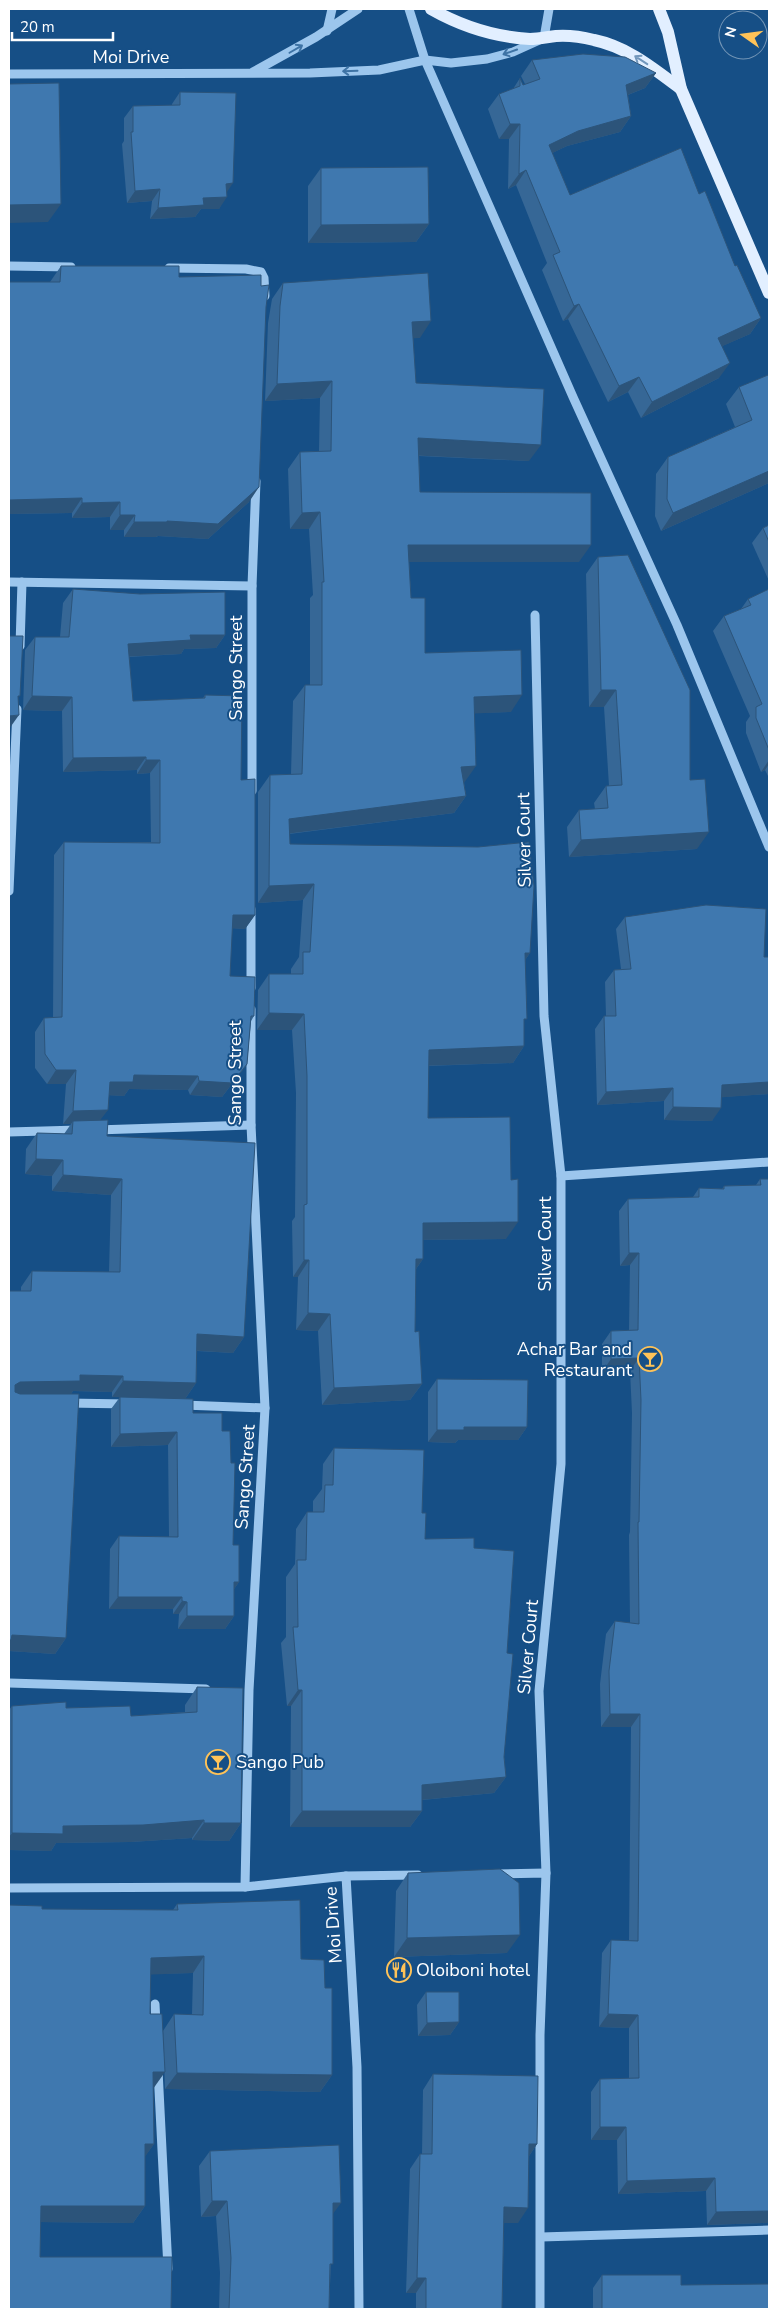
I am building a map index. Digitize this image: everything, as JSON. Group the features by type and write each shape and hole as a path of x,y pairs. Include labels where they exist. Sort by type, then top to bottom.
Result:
{"main road":[{"path":"431,9 456,22 480,30 521,38 565,36 595,40 616,46 645,63 681,89"},
{"path":"658,9 668,32 681,89 769,293"}],"street":[{"path":"327,30 332,9"},
{"path":"253,72 327,30 358,9"},
{"path":"409,9 425,60 576,405 677,625 769,847"},
{"path":"544,38 549,9"},
{"name":"Moi Drive","path":"9,74 253,72 310,74 379,70 425,60 451,63 487,59 513,52 544,38"},
{"path":"9,266 76,267"},
{"path":"163,268 246,269 260,272 264,278 266,288 264,305"},
{"name":"Sango Street","path":"252,806 252,586 256,468"},
{"path":"9,582 252,586"},
{"path":"19,652 22,582"},
{"name":"Silver Court","path":"535,615 544,1016 561,1176 561,1464 540,1691 546,1873 540,2035 540,2309"},
{"path":"9,891 17,702"},
{"name":"Sango Street","path":"245,1888 249,1690 265,1408 251,1125 251,896"},
{"path":"9,1132 251,1125"},
{"path":"561,1176 769,1162"},
{"path":"54,1403 140,1404"},
{"path":"170,1405 265,1408"},
{"path":"9,1683 220,1690"},
{"path":"239,1690 249,1690"},
{"path":"489,1874 546,1873"},
{"path":"346,1876 432,1875"},
{"name":"Moi Drive","path":"9,1888 245,1888 346,1876 357,2067 359,2309"},
{"path":"155,2004 156,2034"},
{"path":"158,2063 168,2280"},
{"path":"541,2237 769,2230"}],"building":[{"path":"583,54 625,57 656,73 626,85 631,116 578,131 549,145 570,195 681,148 699,194 705,191 735,266 737,265 761,318 718,338 730,363 652,402 639,377 619,386 579,304 574,306 553,255 560,252 526,170 519,174 520,124 510,124 499,94 520,86 520,78 523,85 540,79 532,60"},
{"path":"59,83 61,204 9,205 9,84"},
{"path":"180,92 236,93 233,183 226,184 227,197 203,198 204,205 158,208 160,189 135,191 131,132 133,132 133,106 180,105"},
{"path":"428,167 429,224 321,225 321,168"},
{"path":"61,266 179,266 179,277 261,275 261,286 269,285 266,307 259,487 218,524 167,521 134,522 135,515 120,515 120,502 82,503 82,498 9,500 9,282 60,282"},
{"path":"428,273 431,321 412,322 416,383 544,389 541,445 418,438 420,492 591,493 591,545 408,545 411,598 425,598 425,653 521,650 522,695 474,697 476,766 461,767 466,796 289,819 290,844 478,847 529,842 534,886 530,953 525,953 527,1019 524,1019 524,1046 429,1050 428,1118 510,1117 511,1180 518,1179 518,1222 423,1223 423,1259 416,1259 415,1332 419,1331 422,1384 334,1388 330,1314 308,1313 309,1260 304,1260 304,1205 307,1204 307,1076 304,1014 269,1013 269,974 303,974 303,952 310,952 314,884 269,886 270,775 302,774 305,685 322,685 322,582 324,582 320,512 302,513 300,452 331,451 332,381 277,384 280,306 283,283"},
{"path":"768,375 769,471 673,513 667,499 668,457 752,420 739,387"},
{"path":"769,525 769,542 763,528"},
{"path":"628,555 690,690 690,780 705,779 709,832 581,840 579,810 608,808 606,786 622,785 616,690 601,690 598,557"},
{"path":"73,589 140,594 225,592 225,635 190,635 191,640 128,644 133,701 205,698 205,695 242,696 241,780 255,779 255,915 233,915 230,976 255,977 254,1016 251,1016 247,1064 232,1083 199,1081 198,1076 134,1075 133,1082 110,1082 108,1110 73,1111 76,1070 56,1070 45,1054 44,1018 62,1017 64,842 160,843 160,760 146,760 146,757 73,758 72,697 32,696 35,637 69,637"},
{"path":"769,589 769,750 756,718 756,707 762,704 724,616 751,605 748,599"},
{"path":"9,636 23,636 20,696 18,696 19,715 9,716"},
{"path":"706,905 766,909 764,957 769,957 769,1082 722,1085 721,1108 673,1107 673,1088 606,1092 604,1016 616,1016 614,970 631,969 625,917"},
{"path":"108,1120 107,1136 255,1143 244,1337 197,1334 196,1383 123,1381 123,1376 80,1375 80,1381 20,1382 15,1385 15,1392 20,1394 79,1394 66,1638 12,1635 11,1640 9,1640 9,1291 31,1291 32,1271 120,1272 122,1179 63,1175 63,1160 36,1159 37,1133 72,1134 73,1121"},
{"path":"760,1179 769,1179 769,2211 716,2212 715,2178 627,2181 626,2127 600,2127 600,2079 639,2078 638,2015 608,2014 611,1940 638,1941 640,1714 610,1714 609,1671 615,1621 639,1624 638,1522 641,1400 639,1358 611,1359 611,1331 638,1330 639,1253 629,1253 628,1199 699,1197 699,1188 724,1189 724,1186 761,1185"},
{"path":"437,1379 528,1380 527,1427 464,1427 464,1430 437,1430"},
{"path":"120,1397 193,1399 193,1413 222,1413 222,1431 230,1431 231,1463 235,1463 233,1545 239,1545 239,1582 234,1582 234,1616 187,1616 187,1602 182,1601 182,1597 118,1597 119,1536 178,1537 177,1432 120,1434"},
{"path":"334,1448 424,1450 422,1513 426,1513 425,1539 474,1538 474,1548 514,1551 507,1653 513,1654 504,1757 506,1777 422,1785 422,1811 302,1811 302,1690 298,1690 293,1627 298,1627 297,1560 306,1560 307,1512 324,1512 325,1485 333,1485"},
{"path":"197,1687 243,1688 241,1823 204,1823 204,1820 143,1825 63,1826 63,1834 12,1833 12,1706 66,1702 66,1708 130,1706 131,1716 197,1712"},
{"path":"500,1869 519,1883 520,1935 407,1938 408,1873"},
{"path":"300,1900 301,1959 324,1960 325,1988 332,1988 332,2075 177,2073 174,2014 203,2015 204,1956 151,1958 150,2014 162,2014 165,2072 153,2072 154,2144 145,2144 145,2206 41,2206 40,2257 172,2257 171,2309 9,2309 9,1905 42,1906 42,1909 178,1910 177,1904"},
{"path":"426,1992 459,1992 459,2022 427,2023"},
{"path":"433,2074 538,2076 537,2144 529,2144 528,2208 504,2207 502,2309 426,2309 426,2278 417,2278 420,2154 432,2154"},
{"path":"339,2145 341,2203 333,2203 333,2264 330,2264 329,2309 229,2309 231,2258 227,2201 212,2201 210,2151"},
{"path":"602,2275 681,2275 681,2285 769,2284 769,2309 602,2309"}],"place":[{"name":"Achar Bar and Restaurant","path":"650,1359"},
{"name":"Sango Pub","path":"218,1762"},
{"name":"Oloiboni hotel","path":"399,1970"}]}
